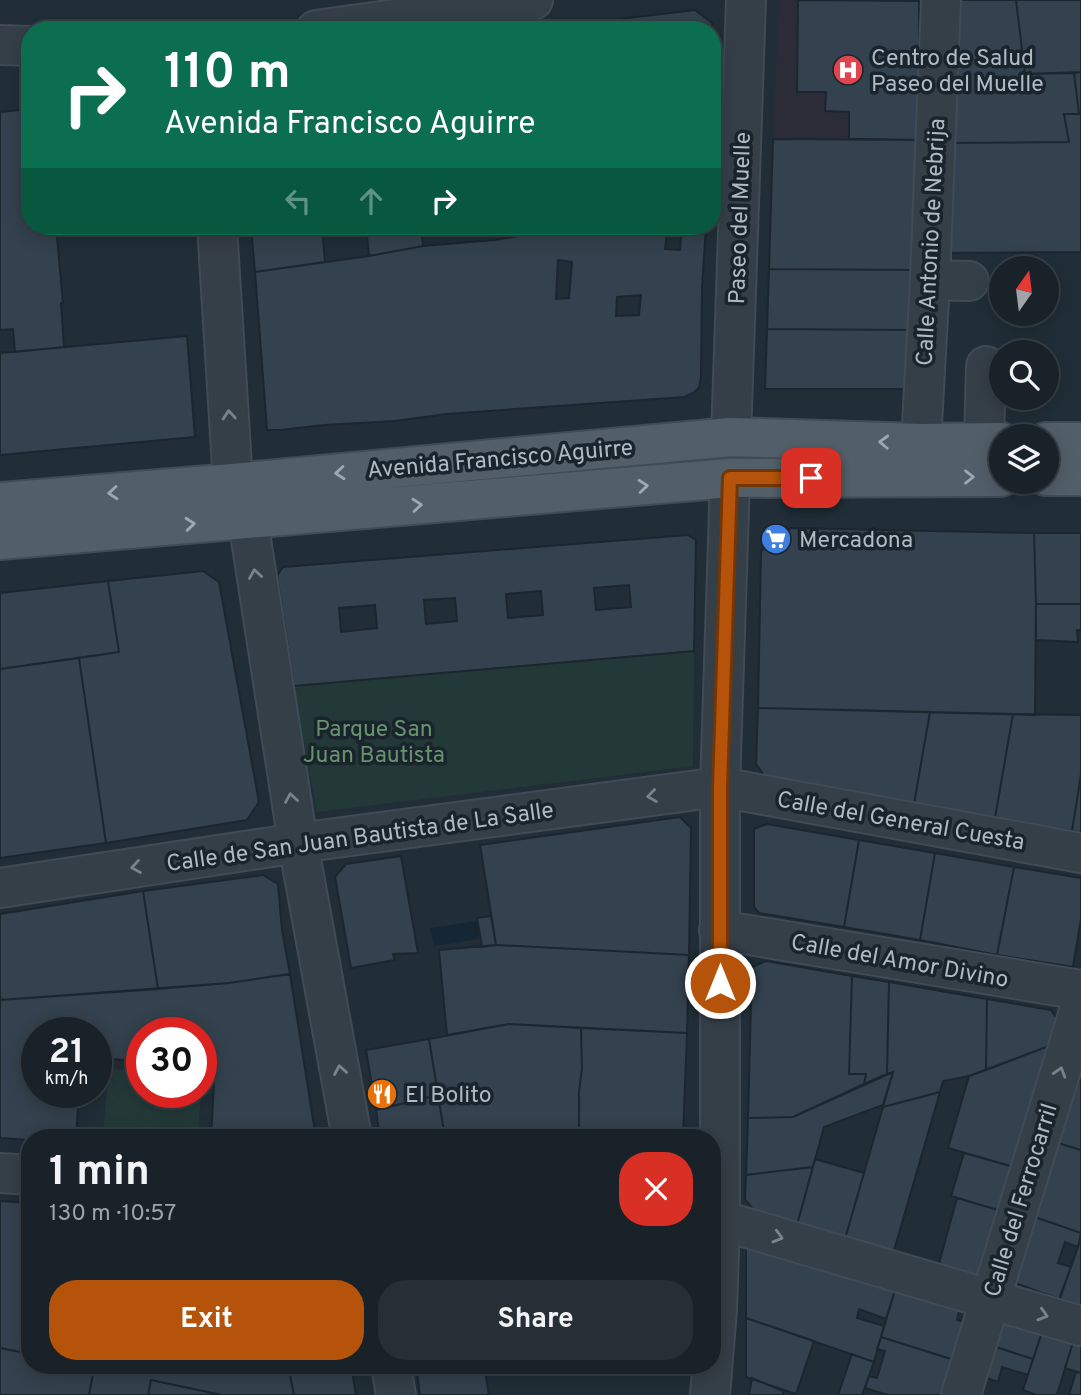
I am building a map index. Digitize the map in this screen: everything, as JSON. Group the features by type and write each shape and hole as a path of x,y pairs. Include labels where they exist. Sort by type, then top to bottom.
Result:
{"main road":[{"name":"Avenida Francisco Aguirre","path":"0,502 731,437 921,443 989,442"},
{"path":"1059,442 1081,442"},
{"path":"1059,476 1081,476"},
{"name":"Avenida Francisco Aguirre","path":"0,540 730,478 989,477"}],"street":[{"path":"381,21 533,0"},
{"name":"Paseo del Muelle","path":"731,437 747,0"},
{"name":"Calle Antonio de Nebrija","path":"921,443 941,0"},
{"path":"0,45 21,46"},
{"path":"218,235 233,483"},
{"path":"930,280 969,281"},
{"path":"986,366 991,424"},
{"path":"717,1129 720,787 730,478"},
{"path":"248,520 298,843 350,1129"},
{"name":"Calle de San Juan Bautista de La Salle","path":"0,888 298,843 720,787"},
{"name":"Calle del General Cuesta","path":"720,787 1081,853"},
{"name":"Calle del Amor Divino","path":"719,930 1081,990"},
{"name":"Calle del Ferrocarril","path":"961,1395 1081,1005"},
{"path":"0,1173 21,1174"},
{"path":"721,1221 1081,1326"},
{"path":"392,1374 396,1395"},
{"path":"710,1395 712,1374"}],"shaded area":[{"name":"Centro de Salud Paseo del Muelle","path":"779,0 919,1 920,140 773,139"},
{"path":"477,921 479,939 434,946 430,928"}],"green space":[{"name":"Parque San Juan Bautista","path":"694,651 693,766 317,812 294,686"},
{"path":"112,1069 126,1070 126,1108 200,1108 199,1129 104,1129 105,1108 112,1108"}],"building":[{"name":"Centro de Salud Paseo del Muelle","path":"798,0 919,1 920,140 849,139 849,112 825,111 826,92 797,92"},
{"path":"951,0 1016,0 1025,74 1074,73 1079,114 1064,114 1069,142 946,143"},
{"path":"1016,0 1081,0 1081,72 1025,74"},
{"path":"695,10 709,21 603,21"},
{"path":"1081,72 1081,252 942,253 946,143 1069,142 1064,114 1079,114 1074,73"},
{"path":"21,110 21,235 57,235 64,347 15,352 13,329 0,330 0,112"},
{"path":"773,139 920,140 914,270 769,269"},
{"path":"252,235 323,235 325,262 255,272"},
{"path":"367,235 422,235 423,246 369,256"},
{"path":"526,235 667,235 705,235 699,388 685,397 267,430 255,272 423,246","holes":["667,235 681,236 680,250 665,249","558,260 572,262 569,298 556,299","641,295 639,315 616,316 617,297"]},
{"path":"769,269 914,270 911,330 767,329"},
{"path":"767,329 911,330 908,389 765,389"},
{"path":"187,336 195,437 0,455 0,353"},
{"path":"791,528 1034,533 1035,715 758,708 761,551"},
{"path":"1034,533 1081,533 1081,604 1036,604"},
{"path":"688,535 696,540 694,651 294,686 277,576 283,567","holes":["629,585 631,607 596,610 594,588","541,591 543,615 508,618 506,594","455,598 457,621 426,624 424,600","375,605 377,628 341,632 339,608"]},
{"path":"203,571 219,582 259,802 247,820 106,843 79,658 119,652 108,581"},
{"path":"108,581 119,652 0,669 0,593"},
{"path":"1036,604 1081,604 1078,642 1036,640"},
{"path":"79,658 106,843 0,858 0,669"},
{"path":"758,708 930,712 914,804 766,778 756,764"},
{"path":"930,712 1013,714 995,818 914,804"},
{"path":"1013,714 1081,715 1081,774 1072,831 995,818"},
{"path":"1081,774 1081,833 1072,831"},
{"path":"680,817 691,828 689,955 496,945 480,845"},
{"path":"767,824 859,840 844,927 759,913 754,907 754,829"},
{"path":"859,840 935,853 920,940 844,927"},
{"path":"935,853 1014,867 997,955 920,940"},
{"path":"401,856 418,953 393,954 395,960 351,968 335,877 346,864"},
{"path":"1014,867 1081,878 1081,919 1073,967 997,955"},
{"path":"263,875 278,884 282,930 290,974 158,989 143,891"},
{"path":"143,891 158,989 0,1000 0,914"},
{"path":"491,916 496,945 482,947 477,918"},
{"path":"496,945 689,955 687,1033 509,1024 447,1035 439,950"},
{"path":"766,961 852,976 849,1074 866,1074 864,1084 793,1117 748,1118 752,967"},
{"path":"290,974 315,1129 211,1129 213,1108 217,1108 217,1017 126,1017 126,1060 112,1059 112,1017 21,1017 21,1108 78,1108 77,1129 21,1129 21,1139 0,1138 0,1000 229,983"},
{"path":"852,976 889,982 887,1074 864,1084 866,1074 849,1074"},
{"path":"889,982 987,999 986,1070 943,1081 940,1092 883,1107 893,1072 887,1074"},
{"path":"987,999 1051,1010 1057,1019 1049,1046 986,1070"},
{"path":"509,1024 581,1028 579,1129 444,1129 429,1039"},
{"path":"581,1028 687,1033 683,1129 579,1129"},
{"path":"429,1039 438,1095 376,1110 366,1050"},
{"path":"1049,1046 1014,1167 948,1148 969,1076"},
{"path":"893,1072 883,1105 824,1127 813,1167 746,1175 748,1118 793,1117"},
{"path":"1079,1080 1081,1081 1081,1150 1058,1143"},
{"path":"940,1092 893,1254 845,1239 883,1107"},
{"path":"438,1095 444,1129 379,1129 376,1110"},
{"path":"1058,1143 1081,1150 1081,1233 1032,1216"},
{"path":"964,1153 1014,1167 1001,1211 951,1196"},
{"path":"815,1159 864,1173 845,1239 797,1225"},
{"path":"813,1167 797,1225 756,1213 745,1199 746,1175"},
{"path":"957,1198 1001,1211 983,1274 974,1278 938,1267"},
{"path":"0,1201 21,1202 21,1352 0,1348"},
{"path":"1032,1216 1081,1233 1078,1247 1065,1242 1058,1263 1071,1267 1059,1299 1010,1281"},
{"path":"1081,1238 1081,1315 1057,1307"},
{"path":"746,1247 896,1287 886,1319 859,1309 857,1318 884,1326 874,1362 746,1318"},
{"path":"896,1287 957,1306 957,1320 965,1322 954,1360 881,1337"},
{"path":"1000,1315 1043,1329 1033,1359 990,1345"},
{"path":"746,1318 814,1341 796,1394 746,1377"},
{"path":"1043,1329 1074,1339 1057,1395 1036,1395 1023,1390"},
{"path":"881,1337 954,1360 943,1395 888,1395 865,1388 869,1376 877,1378 885,1351 877,1349"},
{"path":"1074,1339 1081,1341 1081,1373 1065,1368"},
{"path":"990,1345 1033,1359 1028,1375 1002,1367 998,1382 981,1376"},
{"path":"0,1348 21,1352 21,1374 93,1374 89,1395 0,1395"},
{"path":"852,1354 874,1362 862,1395 838,1395"},
{"path":"1076,1372 1081,1373 1081,1395 1069,1395"},
{"path":"93,1374 290,1374 294,1395 222,1395 151,1380 148,1395 89,1395"},
{"path":"290,1374 352,1374 356,1395 294,1395"},
{"path":"417,1374 486,1374 489,1395 420,1395"},
{"path":"752,1378 783,1391 783,1395 749,1395"},
{"path":"151,1380 222,1395 148,1395"}],"place":[{"name":"Centro de Salud Paseo del Muelle","path":"848,70"},
{"name":"Mercadona","path":"776,539"},
{"name":"El Bolito","path":"382,1094"}],"route":[{"path":"720,983 720,787 730,478 811,478"}]}
